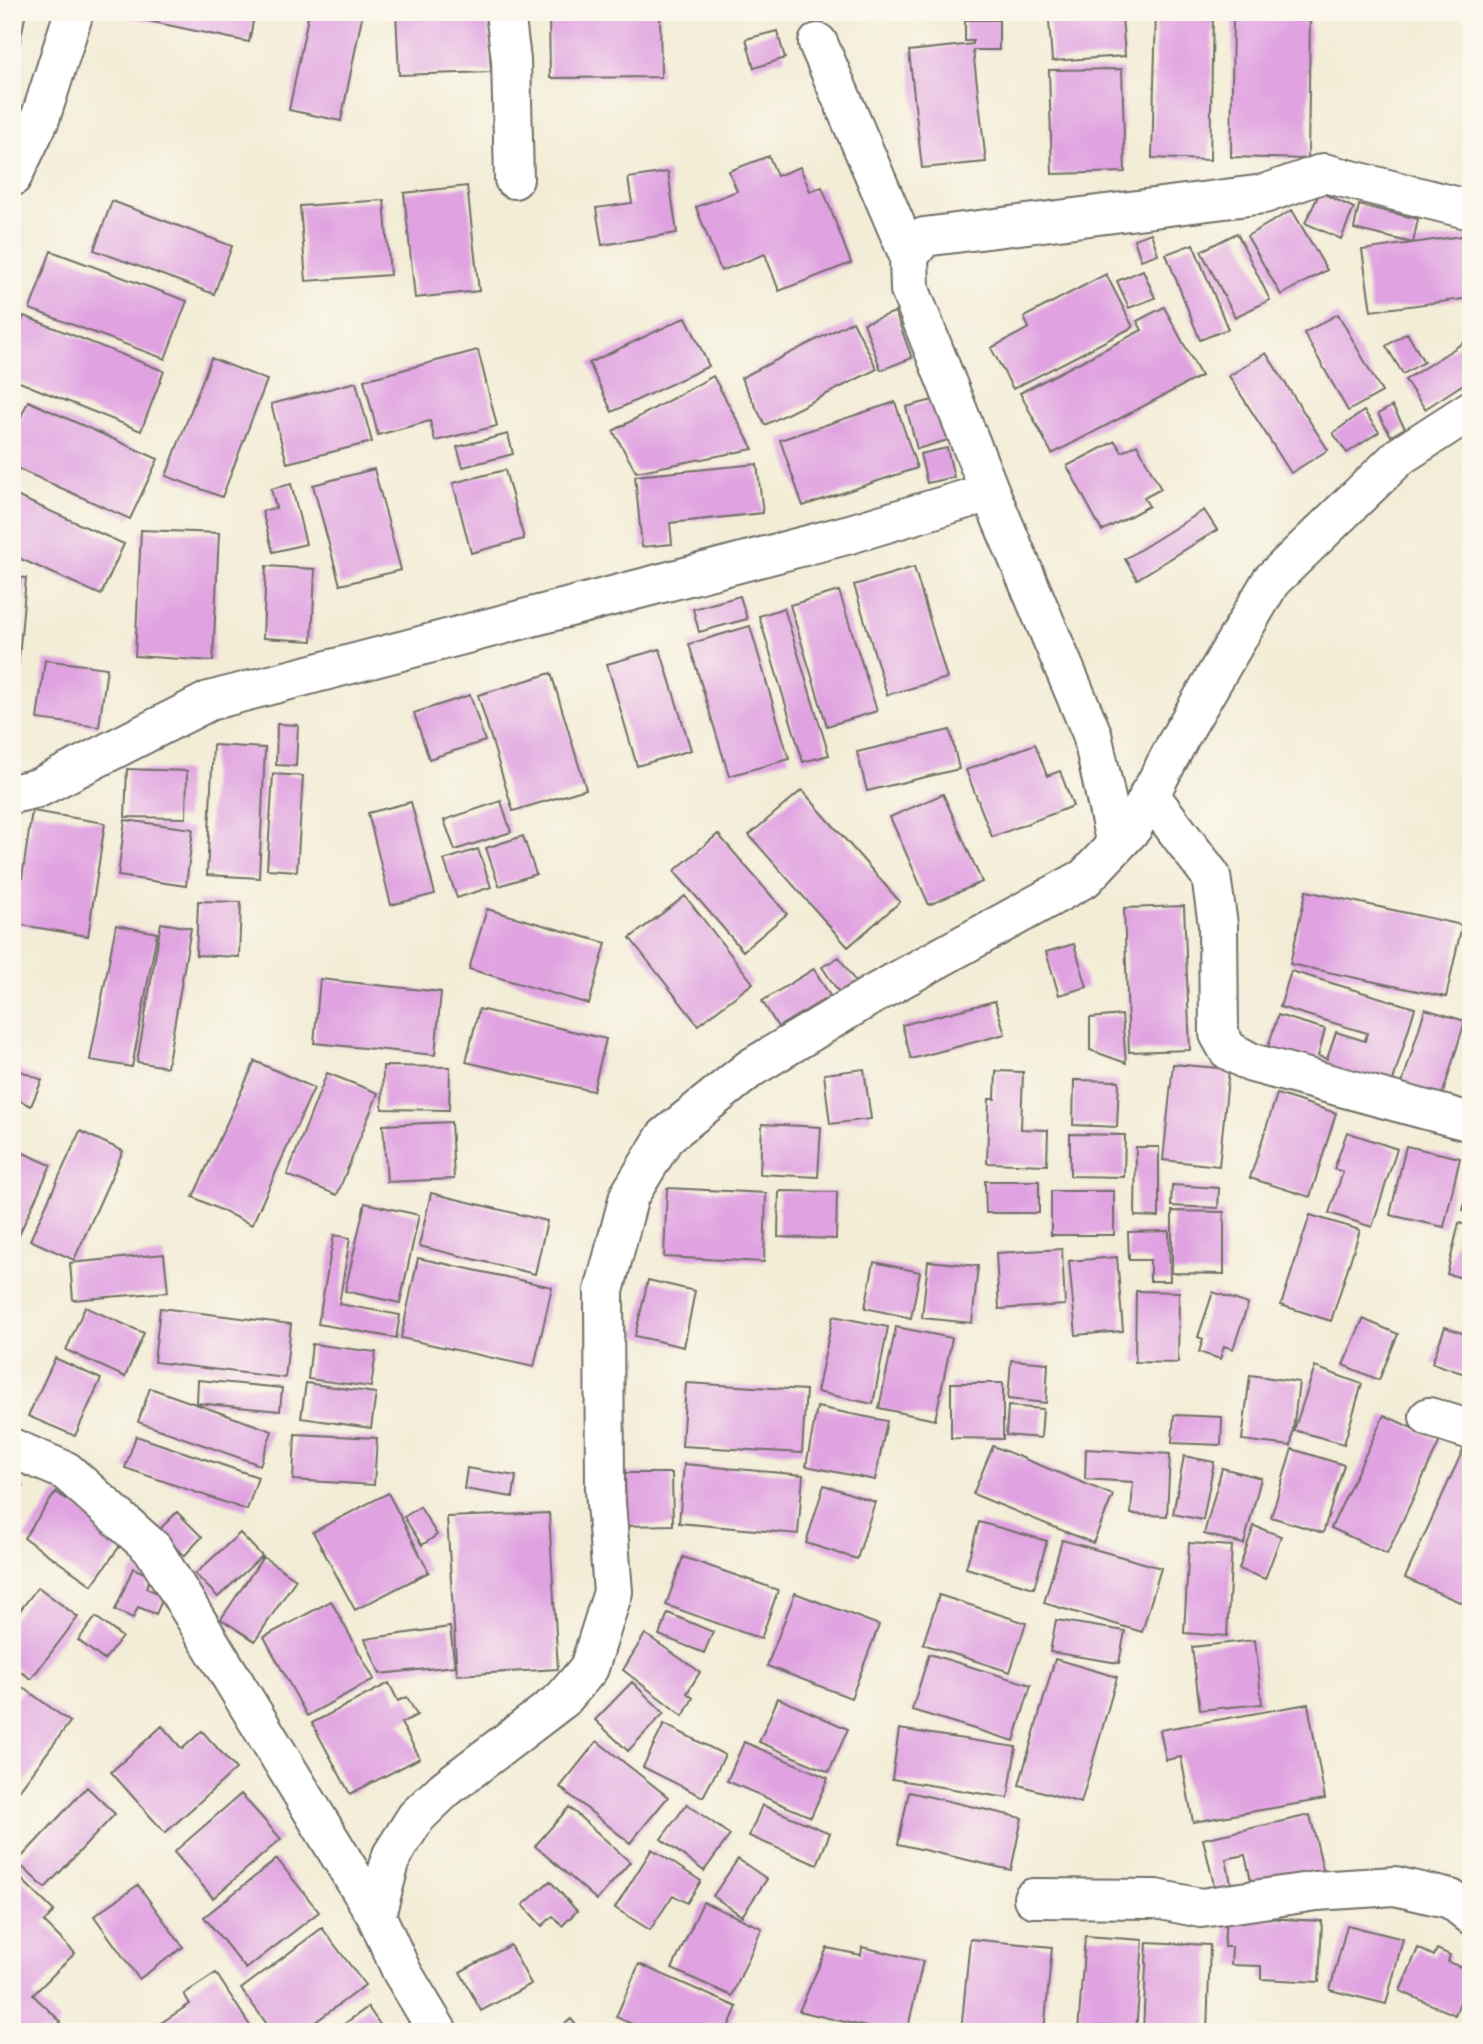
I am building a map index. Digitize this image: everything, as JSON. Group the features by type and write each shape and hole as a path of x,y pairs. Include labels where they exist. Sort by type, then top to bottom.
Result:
{"street":[{"path":"12,177 40,120 74,12"},
{"path":"505,12 511,60 514,179"},
{"path":"818,43 909,256 910,290 990,492 1092,734 1116,845"},
{"path":"909,256 924,237 1264,194 1324,173 1471,210"},
{"path":"376,1915 392,1855 416,1817 445,1789 563,1699 589,1668 613,1592 605,1490 604,1291 629,1196 665,1137 751,1068 872,995 1085,878 1133,827 1270,581 1400,456 1471,410"},
{"path":"12,794 37,788 209,701 850,534 990,492"},
{"path":"1149,794 1212,876 1218,925 1219,1034 1228,1050 1252,1063 1471,1122"},
{"path":"1429,1417 1471,1430"},
{"path":"12,1448 66,1471 153,1549 376,1915 401,1972 438,2032"},
{"path":"1033,1898 1156,1899 1201,1908 1316,1891 1395,1886 1451,1899 1471,1915"}],"building":[{"path":"12,12 26,13 13,74 12,74"},
{"path":"120,12 255,12 249,42 119,15"},
{"path":"309,12 363,12 341,121 289,110"},
{"path":"396,12 488,12 491,72 399,75"},
{"path":"660,12 661,77 550,78 549,13"},
{"path":"1156,12 1213,12 1210,160 1152,158"},
{"path":"1122,16 1125,56 1052,61 1049,20"},
{"path":"1233,17 1310,19 1308,159 1231,157"},
{"path":"965,20 999,20 999,50 973,50 986,162 922,168 909,51 973,44 973,41 965,41"},
{"path":"777,31 785,58 754,68 746,39"},
{"path":"1122,69 1125,172 1052,174 1049,70"},
{"path":"769,156 777,176 800,167 810,191 822,187 851,263 779,291 765,254 721,271 696,207 737,191 729,171"},
{"path":"668,172 677,233 602,245 596,208 632,203 628,178"},
{"path":"467,186 479,291 415,298 404,193"},
{"path":"1320,192 1354,208 1341,239 1305,223"},
{"path":"384,200 390,275 306,281 300,206"},
{"path":"112,201 232,246 214,294 94,250"},
{"path":"1359,205 1418,219 1413,243 1354,229"},
{"path":"1292,210 1327,270 1281,295 1247,236"},
{"path":"1151,233 1158,254 1141,260 1134,239"},
{"path":"1237,233 1270,300 1235,317 1201,251"},
{"path":"1469,235 1471,298 1371,311 1362,250"},
{"path":"1193,244 1228,329 1200,340 1166,254"},
{"path":"51,251 187,301 165,359 30,309"},
{"path":"1143,270 1155,298 1129,308 1117,281"},
{"path":"1106,274 1133,327 1013,389 991,348 1029,328 1024,317"},
{"path":"1164,307 1201,376 1052,454 1020,393 1142,330 1137,321"},
{"path":"895,312 912,358 881,370 864,323"},
{"path":"1338,314 1382,392 1348,411 1304,333"},
{"path":"24,316 164,371 141,431 12,379 12,347"},
{"path":"686,317 709,366 612,412 589,363"},
{"path":"853,321 877,369 765,425 741,378"},
{"path":"1407,333 1424,362 1403,374 1386,346"},
{"path":"1471,338 1471,379 1425,409 1405,380"},
{"path":"478,350 497,426 435,441 430,421 378,435 364,380"},
{"path":"1266,353 1328,450 1291,473 1229,376"},
{"path":"211,358 267,380 222,497 166,476"},
{"path":"713,376 753,449 636,472 613,431"},
{"path":"356,382 372,442 287,463 271,404"},
{"path":"937,399 948,440 917,449 906,407"},
{"path":"28,401 158,459 130,519 12,466 12,437"},
{"path":"895,402 917,468 803,506 780,440"},
{"path":"1392,406 1405,428 1391,436 1378,414"},
{"path":"1364,411 1379,432 1347,453 1333,433"},
{"path":"508,434 513,454 463,467 457,447"},
{"path":"1115,441 1122,452 1137,444 1161,489 1144,498 1149,506 1102,531 1067,466"},
{"path":"947,448 954,477 927,483 920,454"},
{"path":"757,464 763,513 670,523 672,544 642,547 635,476"},
{"path":"374,469 401,570 340,585 313,485"},
{"path":"505,470 524,539 471,553 453,483"},
{"path":"291,484 306,544 273,552 262,511 276,508 271,489"},
{"path":"12,494 124,544 101,595 12,555"},
{"path":"1204,510 1217,530 1137,579 1125,559"},
{"path":"1471,512 1471,534 1470,535 1465,513"},
{"path":"141,530 219,533 213,661 135,656"},
{"path":"266,566 315,569 312,641 263,638"},
{"path":"914,567 947,678 887,695 854,585"},
{"path":"12,577 26,578 14,715 12,715"},
{"path":"839,591 877,711 827,726 790,605"},
{"path":"740,596 747,619 699,632 693,609"},
{"path":"784,608 829,755 803,762 759,616"},
{"path":"750,626 789,759 729,776 689,644"},
{"path":"660,649 691,750 637,766 607,664"},
{"path":"45,660 107,668 99,727 37,719"},
{"path":"551,673 586,789 513,811 478,695"},
{"path":"470,695 485,741 429,759 414,713"},
{"path":"277,724 298,725 296,766 276,765"},
{"path":"950,730 959,769 867,791 857,752"},
{"path":"1035,744 1047,776 1060,771 1073,806 992,837 966,770"},
{"path":"213,745 265,748 259,878 207,875"},
{"path":"127,769 187,771 186,818 125,817"},
{"path":"273,774 303,776 297,871 267,869"},
{"path":"802,790 900,902 848,947 749,835"},
{"path":"943,794 982,882 929,905 890,817"},
{"path":"501,801 511,832 455,850 444,820"},
{"path":"411,802 435,894 391,905 368,813"},
{"path":"32,811 105,823 88,936 15,924"},
{"path":"125,820 193,829 186,886 118,876"},
{"path":"718,834 787,914 743,951 674,871"},
{"path":"523,836 536,874 499,886 486,848"},
{"path":"478,849 491,887 457,898 444,860"},
{"path":"1306,891 1462,925 1446,997 1290,964"},
{"path":"685,896 753,983 698,1025 630,938"},
{"path":"198,901 241,902 239,957 196,955"},
{"path":"1184,906 1190,1050 1129,1052 1124,908"},
{"path":"487,909 606,943 589,1004 469,969"},
{"path":"161,923 191,928 167,1067 137,1062"},
{"path":"116,925 157,933 132,1067 90,1060"},
{"path":"1074,944 1087,987 1059,995 1046,952"},
{"path":"839,957 858,986 842,997 822,967"},
{"path":"814,969 830,996 778,1027 762,1001"},
{"path":"1291,971 1415,1008 1389,1094 1265,1057 1278,1015 1325,1029 1318,1056 1327,1059 1336,1032 1365,1041 1367,1033 1280,1007"},
{"path":"320,979 441,992 435,1055 314,1043"},
{"path":"995,1001 1005,1034 911,1059 902,1025"},
{"path":"479,1009 606,1039 593,1091 466,1062"},
{"path":"1425,1009 1465,1021 1439,1106 1399,1094"},
{"path":"1122,1015 1126,1063 1090,1050 1090,1018"},
{"path":"255,1061 314,1088 252,1225 193,1197"},
{"path":"1173,1064 1229,1069 1219,1166 1163,1160"},
{"path":"383,1066 450,1067 449,1110 382,1109"},
{"path":"12,1067 42,1080 31,1106 12,1097"},
{"path":"864,1069 871,1119 830,1124 824,1074"},
{"path":"996,1071 1023,1072 1021,1129 1048,1130 1047,1165 987,1163 989,1099 995,1099"},
{"path":"327,1073 378,1093 337,1195 287,1175"},
{"path":"1074,1080 1119,1081 1117,1127 1073,1125"},
{"path":"1277,1094 1336,1113 1310,1197 1250,1178"},
{"path":"451,1122 454,1179 387,1182 383,1125"},
{"path":"762,1124 821,1127 818,1177 760,1174"},
{"path":"80,1131 123,1151 74,1260 30,1240"},
{"path":"1347,1132 1397,1149 1372,1227 1329,1213 1343,1172 1334,1169"},
{"path":"1070,1134 1125,1135 1124,1177 1070,1176"},
{"path":"1406,1146 1460,1158 1444,1227 1390,1215"},
{"path":"1136,1147 1159,1147 1159,1217 1135,1216"},
{"path":"12,1148 51,1165 12,1250"},
{"path":"985,1181 1039,1181 1039,1213 986,1213"},
{"path":"1172,1185 1219,1188 1218,1208 1171,1206"},
{"path":"1471,1187 1471,1213 1463,1210"},
{"path":"667,1188 766,1193 764,1262 664,1257"},
{"path":"779,1191 837,1192 836,1239 778,1237"},
{"path":"1051,1191 1114,1191 1114,1235 1051,1235"},
{"path":"431,1193 547,1221 535,1274 419,1246"},
{"path":"365,1203 419,1215 400,1303 345,1291"},
{"path":"1172,1211 1224,1212 1224,1274 1172,1273"},
{"path":"1310,1215 1360,1230 1331,1321 1281,1305"},
{"path":"1459,1223 1471,1226 1471,1280 1447,1274"},
{"path":"1169,1231 1170,1281 1150,1281 1150,1260 1129,1260 1128,1232"},
{"path":"334,1235 350,1238 339,1304 400,1315 396,1338 318,1324"},
{"path":"1062,1249 1065,1305 999,1309 996,1253"},
{"path":"164,1254 168,1292 73,1300 70,1263"},
{"path":"1117,1257 1123,1331 1076,1335 1069,1261"},
{"path":"418,1258 552,1287 534,1367 401,1338"},
{"path":"928,1261 978,1266 972,1323 922,1318"},
{"path":"874,1262 920,1272 911,1318 865,1308"},
{"path":"648,1280 695,1291 684,1347 635,1336"},
{"path":"1136,1291 1179,1292 1178,1363 1135,1362"},
{"path":"1213,1292 1248,1304 1233,1349 1224,1346 1220,1359 1199,1352 1203,1339 1198,1337"},
{"path":"85,1307 144,1333 125,1377 66,1350"},
{"path":"160,1308 291,1324 285,1378 154,1362"},
{"path":"833,1316 888,1327 873,1404 817,1392"},
{"path":"1363,1319 1398,1334 1379,1380 1343,1365"},
{"path":"896,1327 952,1338 935,1420 879,1408"},
{"path":"1445,1327 1471,1336 1471,1376 1432,1363"},
{"path":"312,1344 376,1352 371,1387 308,1379"},
{"path":"55,1358 101,1379 75,1436 28,1416"},
{"path":"1011,1360 1048,1363 1046,1403 1008,1399"},
{"path":"1315,1367 1362,1384 1344,1444 1294,1430"},
{"path":"1250,1375 1299,1382 1291,1446 1242,1440"},
{"path":"198,1380 282,1388 280,1411 197,1403"},
{"path":"306,1383 376,1393 371,1428 301,1418"},
{"path":"686,1383 806,1390 802,1453 682,1446"},
{"path":"951,1383 1003,1383 1003,1439 951,1438"},
{"path":"150,1388 272,1431 260,1465 138,1422"},
{"path":"1008,1406 1043,1409 1041,1438 1006,1435"},
{"path":"817,1407 887,1421 875,1480 806,1466"},
{"path":"1174,1415 1222,1417 1221,1445 1172,1443"},
{"path":"1384,1415 1440,1441 1387,1554 1331,1528"},
{"path":"295,1434 377,1438 374,1485 293,1480"},
{"path":"136,1436 258,1477 247,1510 125,1468"},
{"path":"1467,1441 1471,1443 1471,1607 1405,1578"},
{"path":"993,1446 1113,1495 1093,1543 973,1494"},
{"path":"1086,1449 1170,1454 1167,1516 1131,1514 1133,1482 1085,1479"},
{"path":"1292,1449 1344,1465 1323,1533 1271,1517"},
{"path":"1184,1456 1214,1462 1203,1520 1173,1514"},
{"path":"684,1464 803,1475 798,1534 679,1523"},
{"path":"467,1468 516,1476 513,1497 464,1489"},
{"path":"1222,1468 1261,1478 1244,1544 1204,1534"},
{"path":"625,1473 672,1473 673,1525 626,1526"},
{"path":"12,1482 23,1487 12,1508"},
{"path":"824,1485 875,1502 857,1559 806,1543"},
{"path":"56,1492 124,1540 92,1585 24,1538"},
{"path":"388,1493 429,1572 355,1610 313,1532"},
{"path":"420,1507 437,1535 422,1545 404,1517"},
{"path":"177,1512 202,1537 184,1556 159,1530"},
{"path":"549,1513 558,1669 457,1675 447,1517"},
{"path":"979,1522 1047,1541 1034,1588 966,1568"},
{"path":"1254,1526 1281,1536 1265,1579 1239,1569"},
{"path":"240,1533 262,1556 218,1597 195,1574"},
{"path":"1062,1540 1161,1568 1142,1632 1044,1603"},
{"path":"1189,1543 1232,1546 1227,1636 1184,1633"},
{"path":"263,1557 296,1579 255,1641 221,1619"},
{"path":"683,1557 778,1590 761,1639 666,1605"},
{"path":"133,1568 151,1576 146,1588 164,1596 156,1614 138,1607 133,1618 115,1610"},
{"path":"38,1587 78,1617 31,1679 12,1665 12,1621"},
{"path":"795,1593 879,1625 851,1698 767,1666"},
{"path":"939,1595 1026,1623 1010,1672 923,1644"},
{"path":"331,1601 374,1679 307,1716 264,1637"},
{"path":"668,1613 713,1632 704,1653 659,1635"},
{"path":"96,1617 122,1637 104,1660 78,1640"},
{"path":"1056,1620 1125,1631 1119,1663 1050,1652"},
{"path":"450,1627 455,1666 380,1674 365,1639"},
{"path":"645,1634 700,1672 687,1693 693,1698 683,1716 623,1670"},
{"path":"1255,1640 1262,1704 1200,1710 1192,1647"},
{"path":"929,1654 1031,1685 1014,1741 912,1710"},
{"path":"1055,1659 1117,1677 1081,1803 1019,1785"},
{"path":"632,1682 664,1713 628,1751 595,1720"},
{"path":"389,1683 398,1701 407,1697 417,1715 401,1723 420,1758 350,1794 312,1723"},
{"path":"24,1688 70,1722 12,1800 12,1704"},
{"path":"778,1698 848,1729 829,1772 759,1742"},
{"path":"1308,1704 1325,1799 1193,1822 1181,1757 1166,1760 1160,1730"},
{"path":"664,1724 725,1755 703,1797 643,1767"},
{"path":"162,1726 182,1749 202,1731 236,1769 165,1833 111,1772"},
{"path":"899,1729 1016,1747 1008,1798 892,1779"},
{"path":"597,1741 668,1797 630,1843 560,1787"},
{"path":"744,1742 828,1778 811,1817 727,1781"},
{"path":"87,1787 115,1814 45,1888 17,1862"},
{"path":"909,1792 1022,1818 1011,1870 898,1844"},
{"path":"241,1794 281,1839 213,1898 174,1852"},
{"path":"687,1804 730,1835 704,1871 661,1839"},
{"path":"762,1805 830,1833 817,1865 749,1836"},
{"path":"569,1807 630,1862 597,1900 535,1846"},
{"path":"1310,1815 1324,1873 1253,1889 1245,1855 1226,1859 1233,1893 1217,1897 1203,1839"},
{"path":"652,1849 701,1881 687,1903 673,1895 650,1930 615,1908"},
{"path":"277,1859 319,1912 246,1969 204,1917"},
{"path":"738,1859 767,1879 742,1916 713,1896"},
{"path":"12,1870 54,1911 44,1922 75,1953 33,1995 61,2022 51,2032 12,2032"},
{"path":"550,1881 577,1911 562,1926 553,1916 542,1926 523,1905"},
{"path":"138,1885 183,1947 139,1979 94,1916"},
{"path":"703,1902 762,1928 732,1996 672,1969"},
{"path":"1226,1916 1322,1921 1319,1982 1261,1979 1261,1966 1231,1965 1232,1947 1224,1947"},
{"path":"1347,1925 1403,1939 1386,2004 1330,1990"},
{"path":"322,1928 365,1985 302,2032 273,2032 241,1989"},
{"path":"1085,1936 1143,1940 1136,2032 1078,2032"},
{"path":"970,1939 1052,1947 1044,2032 961,2032"},
{"path":"1147,1942 1210,1945 1207,2032 1143,2032"},
{"path":"510,1945 531,1984 481,2011 460,1972"},
{"path":"862,1947 923,1961 907,2032 887,2032 799,2011 827,1948 861,1955"},
{"path":"1418,1948 1434,1956 1437,1949 1450,1955 1448,1962 1471,1971 1455,2015 1400,1991"},
{"path":"639,1964 737,2007 726,2032 650,2032 616,2017"},
{"path":"216,1973 254,2032 147,2032 190,2004 184,1994"},
{"path":"368,2007 385,2032 333,2032"},
{"path":"571,2019 582,2032 555,2032"}]}
